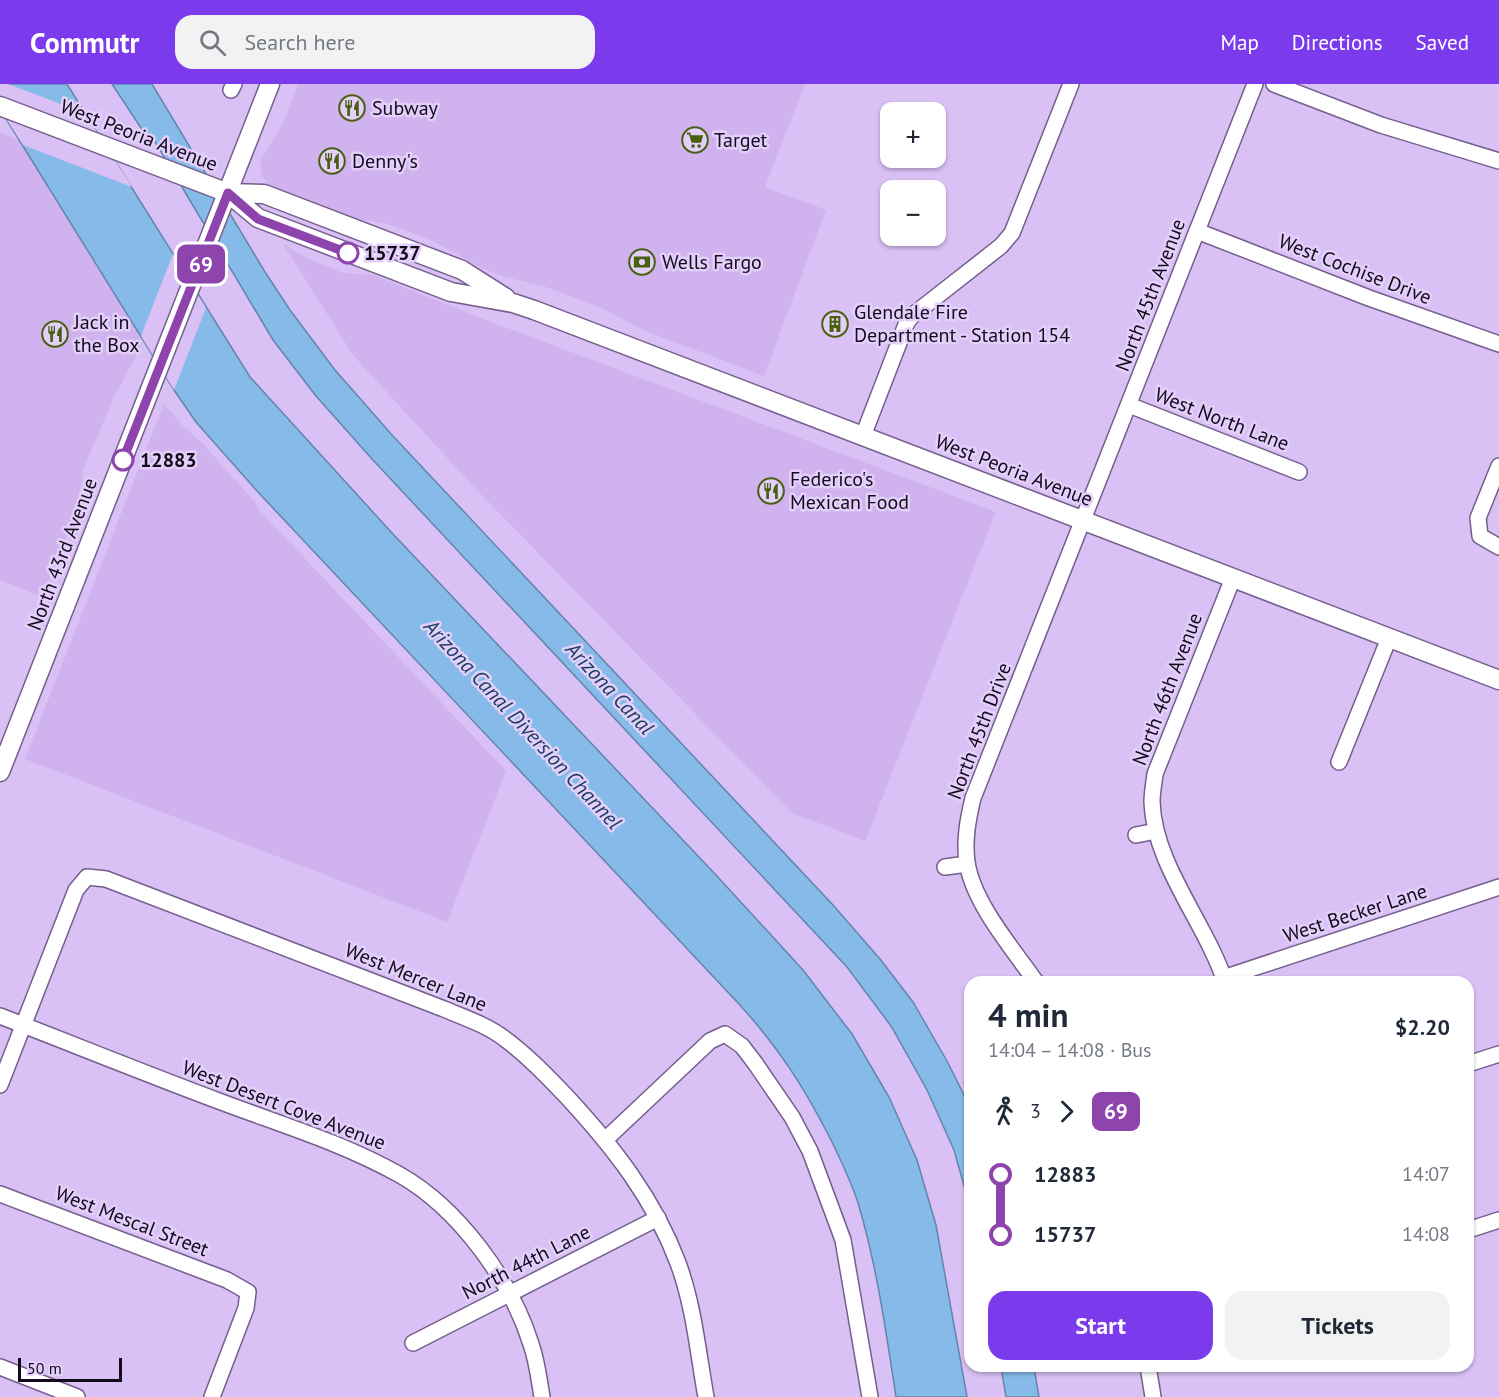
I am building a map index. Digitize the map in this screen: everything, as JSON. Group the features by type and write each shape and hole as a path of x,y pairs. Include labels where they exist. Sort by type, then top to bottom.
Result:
{"main road":[{"name":"North 43rd Avenue","path":"0,772 270,84"},
{"name":"West Peoria Avenue","path":"0,106 228,193 264,194 462,270 513,303"},
{"name":"West Peoria Avenue","path":"228,193 258,219 451,292 513,303 1499,680"}],"street":[{"path":"864,436 907,322 1000,246 1012,233 1071,84"},
{"name":"North 45th Avenue","path":"1084,521 1255,84"},
{"path":"1274,84 1381,125 1499,161"},
{"name":"West Cochise Drive","path":"1197,231 1368,298 1499,344"},
{"name":"West North Lane","path":"1129,405 1299,472"},
{"path":"1499,466 1479,518 1480,536 1499,547"},
{"name":"North 45th Drive","path":"1032,976 982,905 975,890 967,864 968,819 974,798 1084,521"},
{"name":"North 46th Avenue","path":"1222,976 1200,925 1169,866 1156,831 1152,802 1155,774 1233,578"},
{"path":"1339,762 1389,638"},
{"path":"1136,835 1156,831"},
{"path":"945,867 967,864"},
{"name":"West Mercer Lane","path":"24,1025 76,890 87,878 106,879 484,1026 504,1038 529,1059 606,1139 629,1170 658,1218 678,1263 688,1293 706,1397"},
{"name":"West Becker Lane","path":"1236,976 1499,887"},
{"name":"West Desert Cove Avenue","path":"0,1016 347,1149 402,1176 435,1201 471,1237 509,1293"},
{"path":"0,1085 24,1025"},
{"path":"606,1139 710,1041 725,1034 742,1046 792,1116 810,1151 843,1240 870,1397"},
{"path":"1474,1062 1499,1054"},
{"name":"West Mescal Street","path":"0,1194 227,1280 248,1292 246,1308 212,1397"},
{"name":"North 44th Lane","path":"413,1343 658,1218"},
{"path":"1474,1228 1499,1220"},
{"path":"509,1293 531,1344 542,1397"},
{"path":"0,1367 77,1397"},
{"path":"1149,1372 1153,1397"}],"shaded area":[{"path":"298,84 805,84 765,187 826,210 764,376 643,330 602,308 543,286 502,276 482,268 431,240 388,224 348,217 274,190 261,173 261,159 283,123"},
{"path":"0,133 24,142 23,145 139,333 142,344 113,399 84,468 75,515 42,597 0,580"},
{"path":"283,244 307,258 343,273 373,275 473,315 996,512 865,841 792,813 471,484 353,355"},
{"path":"164,404 255,502 260,511 506,771 447,922 25,759"}],"water":[{"name":"Arizona Canal Diversion Channel","path":"0,84 67,84 250,377 392,533 716,875 803,970 852,1034 889,1097 917,1160 936,1225 967,1397 896,1397 876,1275 858,1203 831,1140 790,1069 739,1004 257,491 196,422 0,109"},
{"name":"Arizona Canal","path":"112,84 152,84 265,272 335,370 392,435 833,905 880,959 913,1002 964,1095 964,1186 954,1150 927,1090 891,1026 847,967 372,459 316,396 273,340 154,140 141,128"},
{"path":"1002,1372 1035,1372 1039,1397 1006,1397"}],"pier":[{"path":"0,84 8,84 85,113 132,187 23,145 0,109"},
{"path":"173,254 206,308 174,390 141,336"}],"bus line":[{"name":"69","path":"123,460 228,193 258,219 348,253"}],"place":[{"name":"Subway","path":"352,108"},
{"name":"Target","path":"695,140"},
{"name":"Denny's","path":"332,161"},
{"name":"15737","path":"348,253"},
{"name":"Wells Fargo","path":"642,262"},
{"name":"Glendale Fire Department - Station 154","path":"835,324"},
{"name":"Jack in the Box","path":"55,334"},
{"name":"12883","path":"123,460"},
{"name":"Federico's Mexican Food","path":"771,491"}]}
